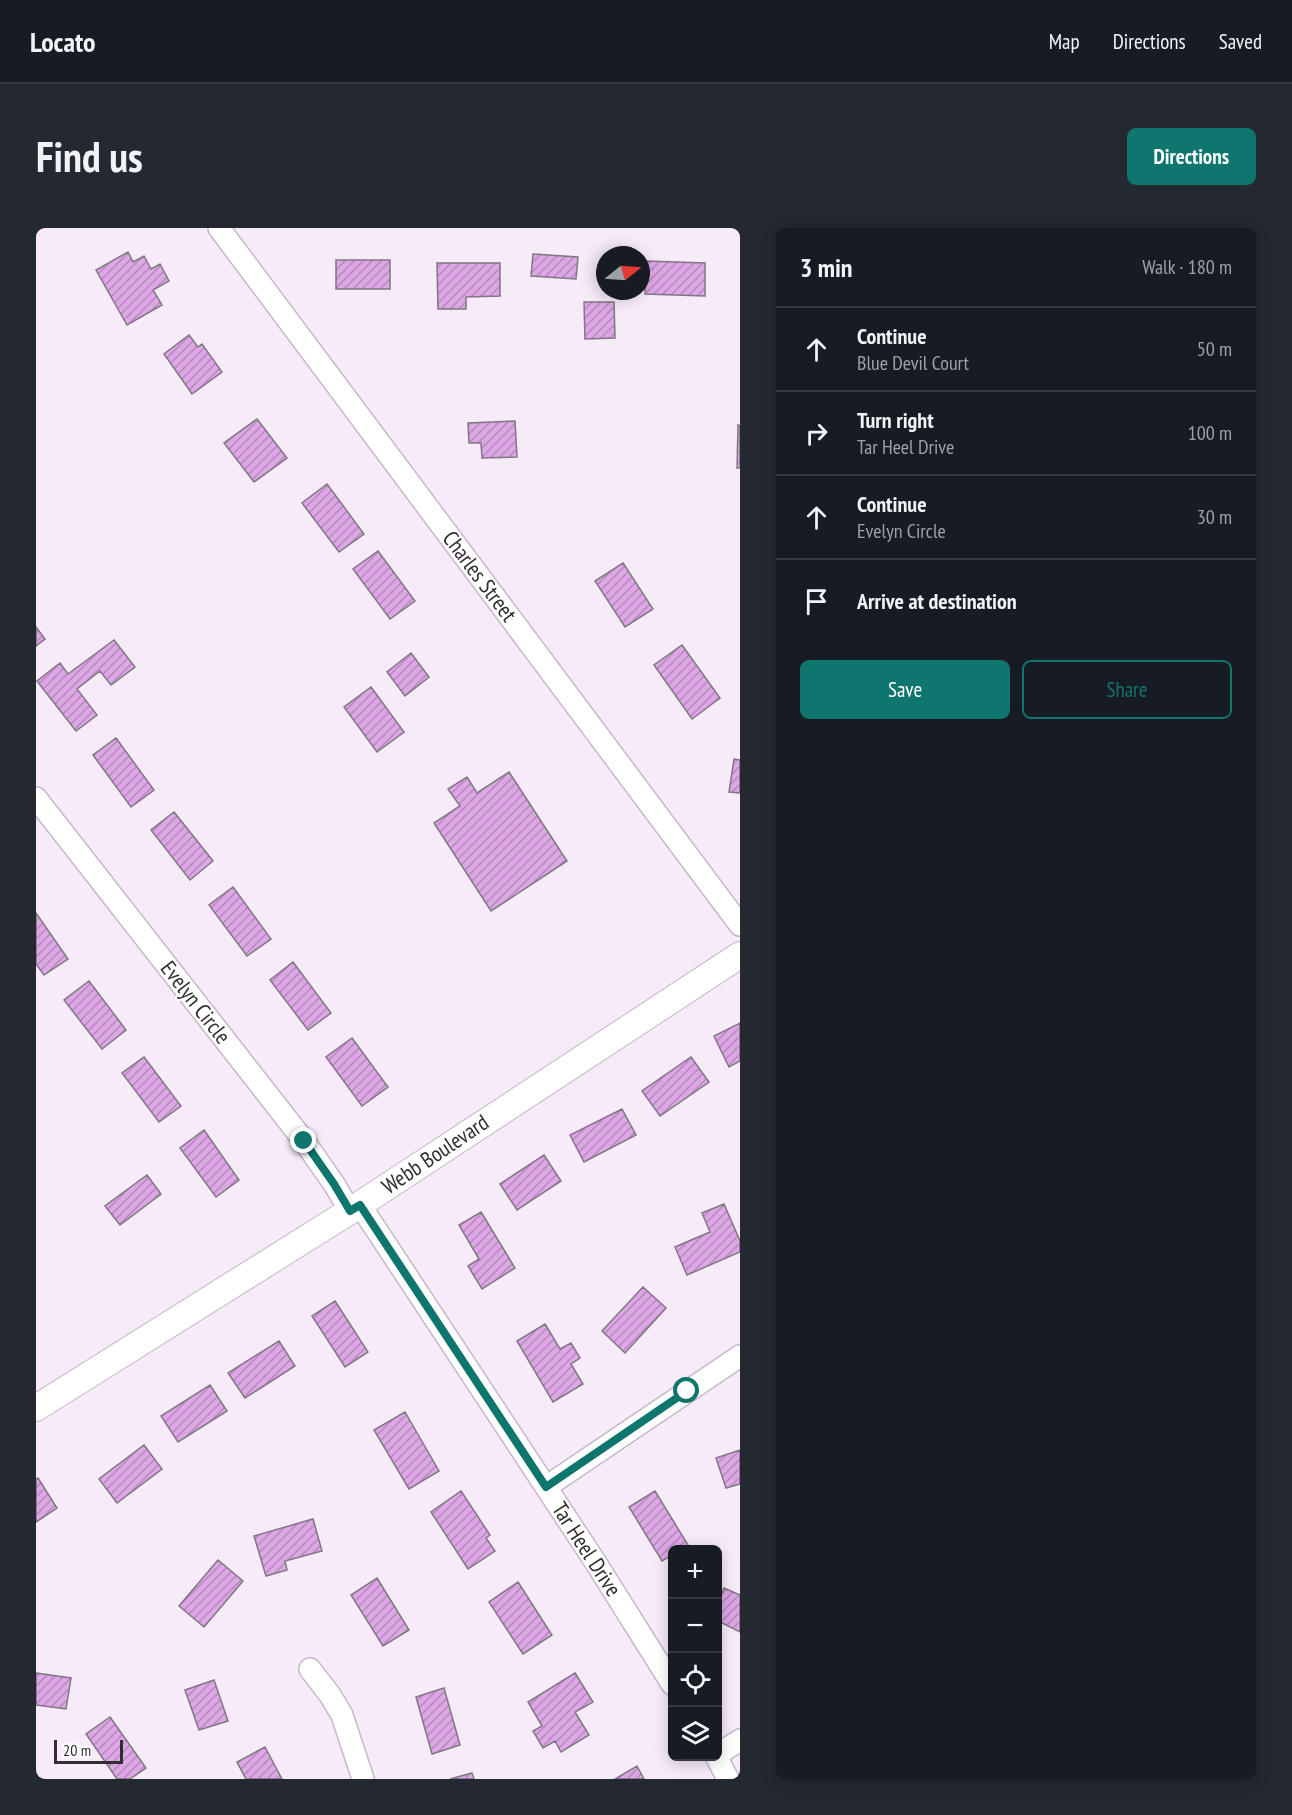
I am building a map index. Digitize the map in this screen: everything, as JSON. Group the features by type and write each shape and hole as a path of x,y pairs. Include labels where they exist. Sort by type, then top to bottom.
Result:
{"street":[{"name":"Charles Street","path":"219,228 740,925"},
{"name":"Evelyn Circle","path":"36,798 304,1141 334,1184 355,1208"},
{"name":"Webb Boulevard","path":"36,1408 355,1208 740,955"},
{"name":"Tar Heel Drive","path":"355,1208 546,1487 668,1678"},
{"path":"546,1487 740,1356"},
{"path":"310,1669 342,1715 363,1779"},
{"path":"722,1752 740,1740"},
{"path":"720,1761 728,1779"}],"building":[{"path":"128,252 133,262 144,256 151,269 160,264 169,281 153,290 162,305 127,325 96,270"},
{"path":"533,254 578,257 576,279 531,276"},
{"path":"336,260 390,260 390,289 336,289"},
{"path":"650,261 705,263 705,296 650,294"},
{"path":"437,263 500,263 500,296 466,297 466,309 438,309"},
{"path":"584,302 614,302 615,338 585,339"},
{"path":"189,335 198,347 202,344 222,372 192,394 164,354"},
{"path":"257,419 287,458 254,482 224,443"},
{"path":"515,421 517,457 482,458 481,443 469,443 468,423"},
{"path":"738,425 740,426 740,468 737,468"},
{"path":"327,484 364,534 339,552 302,503"},
{"path":"378,551 415,601 390,619 353,569"},
{"path":"623,563 653,609 625,627 595,581"},
{"path":"36,627 45,639 36,646"},
{"path":"114,640 135,667 111,685 100,671 77,689 97,715 76,731 37,681 60,663 68,674"},
{"path":"682,645 720,698 692,719 654,665"},
{"path":"411,653 429,677 405,696 387,672"},
{"path":"371,687 404,732 377,752 344,707"},
{"path":"116,738 154,790 131,807 93,755"},
{"path":"734,759 740,760 740,793 729,792"},
{"path":"509,772 567,861 491,911 434,823 460,806 448,789 467,777 477,793"},
{"path":"174,812 213,861 190,880 151,830"},
{"path":"233,887 271,939 247,956 209,905"},
{"path":"36,913 68,959 44,975 36,964"},
{"path":"293,962 331,1013 308,1030 270,980"},
{"path":"89,981 126,1030 102,1049 64,1000"},
{"path":"740,1023 740,1061 729,1067 714,1036"},
{"path":"352,1038 388,1087 362,1106 326,1057"},
{"path":"144,1057 181,1106 159,1122 122,1073"},
{"path":"691,1057 709,1082 660,1116 642,1091"},
{"path":"622,1109 636,1135 584,1162 570,1135"},
{"path":"204,1130 239,1180 216,1197 180,1148"},
{"path":"544,1155 561,1181 517,1210 500,1184"},
{"path":"147,1175 161,1194 120,1225 105,1206"},
{"path":"724,1204 740,1241 740,1252 687,1275 675,1247 710,1232 702,1213"},
{"path":"481,1212 515,1268 482,1289 468,1266 479,1259 459,1225"},
{"path":"643,1287 666,1308 625,1353 602,1331"},
{"path":"335,1301 368,1352 345,1367 312,1316"},
{"path":"545,1324 560,1349 571,1343 580,1358 571,1364 583,1384 553,1402 517,1341"},
{"path":"279,1341 295,1366 245,1398 228,1373"},
{"path":"210,1385 227,1411 178,1442 161,1416"},
{"path":"405,1412 439,1471 409,1489 374,1430"},
{"path":"144,1445 162,1469 117,1503 99,1479"},
{"path":"740,1450 740,1484 726,1488 716,1458"},
{"path":"38,1478 57,1508 36,1522 36,1479"},
{"path":"461,1491 490,1535 486,1538 495,1551 468,1569 431,1512"},
{"path":"655,1491 688,1545 668,1545 668,1557 662,1561 629,1507"},
{"path":"313,1519 322,1551 285,1561 287,1570 266,1576 254,1536"},
{"path":"218,1560 243,1581 204,1627 179,1606"},
{"path":"377,1578 409,1630 383,1646 351,1595"},
{"path":"518,1582 552,1635 523,1654 489,1602"},
{"path":"724,1588 740,1595 740,1632 722,1623"},
{"path":"36,1673 71,1678 66,1709 36,1705"},
{"path":"575,1673 593,1702 575,1712 589,1735 561,1752 555,1741 543,1748 533,1731 542,1726 528,1702"},
{"path":"214,1680 228,1721 199,1730 185,1690"},
{"path":"444,1688 460,1745 432,1754 416,1697"},
{"path":"110,1717 146,1768 130,1779 117,1779 86,1734"},
{"path":"265,1747 282,1779 246,1779 237,1762"},
{"path":"637,1766 644,1779 615,1779"},
{"path":"472,1773 474,1779 450,1779"}],"route":[{"path":"304,1141 350,1211 360,1205 546,1487 687,1391"}]}
